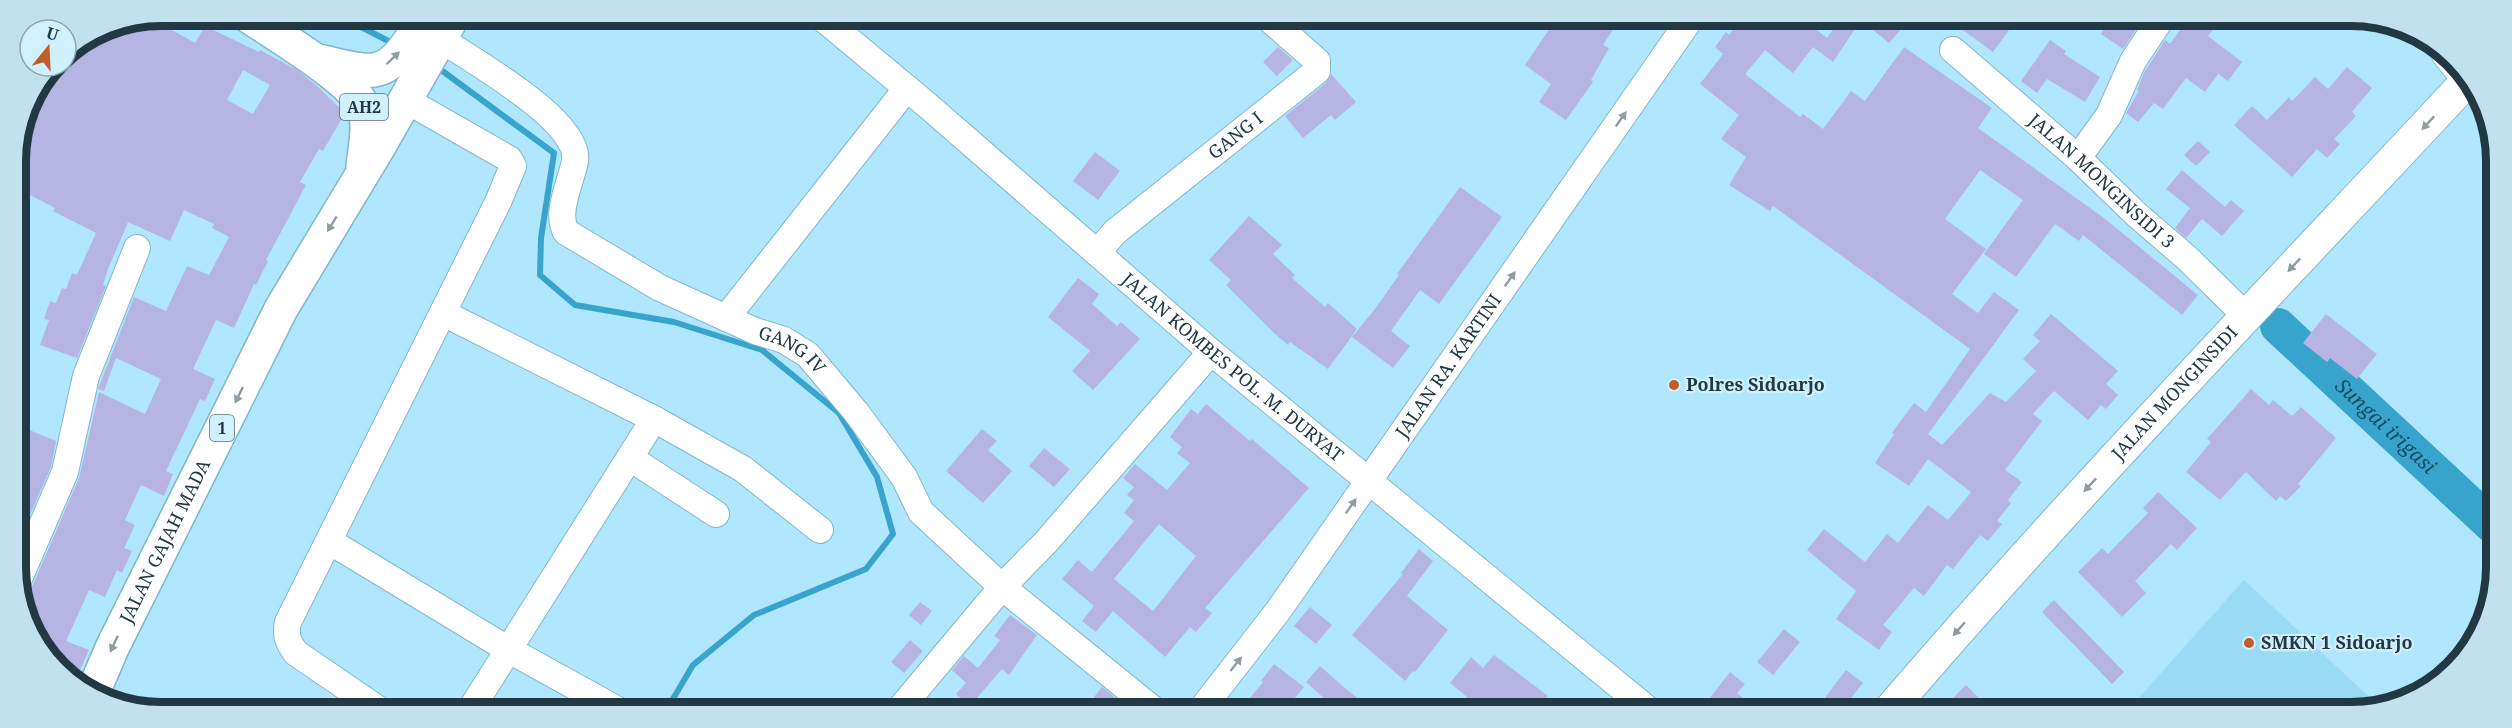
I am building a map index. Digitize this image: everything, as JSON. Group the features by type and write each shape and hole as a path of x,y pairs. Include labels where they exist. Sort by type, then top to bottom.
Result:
{"highway":[{"path":"264,26 317,61 356,68 374,70 385,66 398,56 426,47"},
{"name":"1","path":"362,174 426,47"},
{"name":"AH2","path":"317,61 352,91 364,107 366,127 362,174"},
{"name":"JALAN GAJAH MADA","path":"96,686 118,636 281,309 362,174"}],"main road":[{"name":"JALAN MONGINSIDI","path":"1897,702 1969,617 2246,316 2464,86"}],"street":[{"name":"JALAN KOMBES POL. M. DURYAT","path":"833,26 1211,352 1639,702"},
{"name":"GANG I","path":"1097,253 1115,232 1317,71 1317,61 1277,26"},
{"name":"JALAN RA. KARTINI","path":"1207,702 1278,611 1686,26"},
{"path":"2078,158 2109,115 2133,61 2157,26"},
{"path":"368,702 296,653 288,642 286,632 288,622 498,202 513,166 426,47"},
{"name":"GANG IV","path":"426,47 536,102 555,120 572,144 575,158 561,218 566,232 660,288 726,318 783,340 817,364 904,477 921,512 1002,587 1145,702"},
{"name":"JALAN MONGINSIDI 3","path":"1953,50 2078,158 2137,215 2187,258 2246,316"},
{"path":"726,318 907,88"},
{"path":"26,562 65,472 86,376 137,248"},
{"path":"443,313 654,419 743,469 820,530"},
{"path":"906,702 1002,587 1046,542 1211,352"},
{"path":"476,702 654,419"},
{"path":"630,458 716,514"},
{"path":"329,541 509,650 603,702"}],"shaded area":[{"name":"SMKN 1 Sidoarjo","path":"2244,580 2373,701 2360,702 2135,702"}],"building":[{"path":"165,26 195,43 205,26 259,52 260,50 297,70 345,113 323,151 319,149 300,182 306,185 266,260 268,261 256,285 254,284 234,328 216,320 193,369 215,379 205,401 200,399 166,471 173,474 164,496 141,485 125,520 135,525 124,548 132,551 122,573 117,570 105,597 89,590 66,641 89,650 78,674 48,642 39,627 28,591 32,587 79,478 99,392 145,414 161,379 116,358 104,391 98,389 134,297 166,311 187,266 209,275 229,237 212,228 214,224 184,210 170,241 128,222 108,269 103,285 106,286 77,358 40,345 49,320 44,319 50,301 56,303 62,288 66,289 72,273 77,275 96,233 53,211 55,208 28,194 26,198 28,134 44,93 53,78 78,78 78,53 101,39 134,28","holes":["243,70 270,85 253,114 227,100"]},
{"path":"1552,26 1615,26 1603,45 1609,48 1591,80 1593,82 1566,120 1539,102 1551,84 1525,65"},
{"path":"1736,26 1812,26 1827,38 1835,26 1857,26 1833,62 1813,47 1793,73 1765,50 1745,74 1800,117 1803,114 1823,129 1851,91 1865,101 1904,47 1992,108 1978,128 2104,218 2198,295 2182,315 2083,235 2079,241 2055,224 2016,277 1984,254 2023,200 1980,170 1945,219 1986,249 1952,294 1978,313 1994,292 2019,310 1928,434 1942,445 1990,393 2006,402 2036,371 2023,359 2040,341 2033,335 2051,314 2118,371 2106,384 2118,395 2106,409 2101,405 2088,420 2054,391 2033,414 2042,421 2005,470 2022,482 2008,500 2011,503 1997,521 2002,524 1988,541 1980,535 1953,569 1947,565 1924,596 1914,588 1883,625 1892,632 1879,650 1836,619 1856,591 1807,550 1824,529 1865,562 1887,534 1898,543 1928,505 1948,520 1971,492 1928,459 1909,486 1875,463 1894,434 1892,433 1914,403 1926,412 1970,349 1773,206 1770,211 1729,185 1746,157 1721,139 1739,115 1700,84 1723,54 1715,47 1726,32 1729,35"},
{"path":"1868,26 1900,26 1902,28 1889,43"},
{"path":"1958,26 2012,26 1993,52"},
{"path":"2106,26 2138,26 2123,49 2101,34"},
{"path":"2183,26 2216,26 2208,36 2242,62 2228,81 2218,74 2205,92 2186,78 2163,109 2154,103 2138,122 2126,113 2139,91 2137,90 2144,73 2165,40 2170,44"},
{"path":"2050,40 2066,51 2064,54 2100,77 2085,102 2047,79 2037,93 2021,81"},
{"path":"1278,47 1293,60 1277,76 1263,62"},
{"path":"2347,67 2372,88 2352,112 2356,116 2334,139 2340,144 2327,158 2317,149 2292,177 2234,125 2252,106 2267,120 2289,97 2292,101 2315,77 2328,89"},
{"path":"1331,74 1356,102 1335,120 1331,115 1303,138 1285,116 1326,83"},
{"path":"2198,141 2210,152 2196,166 2184,155"},
{"path":"1095,152 1120,171 1098,200 1073,181"},
{"path":"2182,170 2225,207 2231,200 2244,211 2222,236 2202,219 2186,238 2175,228 2190,208 2166,189"},
{"path":"1460,187 1502,217 1439,304 1420,290 1391,331 1410,346 1393,368 1352,337 1375,309 1399,275 1397,274"},
{"path":"1249,216 1282,245 1273,254 1295,275 1292,278 1325,307 1328,303 1357,329 1328,369 1290,342 1288,345 1275,334 1226,285 1231,280 1209,260"},
{"path":"1078,278 1099,294 1092,304 1117,326 1121,322 1140,339 1093,390 1072,371 1090,351 1048,317"},
{"path":"2326,314 2377,354 2357,379 2330,358 2327,362 2303,343"},
{"path":"2251,389 2269,405 2273,400 2292,416 2301,407 2336,438 2298,484 2301,486 2286,501 2280,496 2276,501 2246,472 2220,500 2186,472 2211,442 2207,439"},
{"path":"1206,404 1250,441 1252,439 1309,488 1205,608 1212,613 1196,632 1190,627 1165,657 1113,611 1096,632 1082,621 1094,606 1062,579 1078,560 1092,572 1134,521 1124,513 1134,500 1127,495 1134,487 1123,478 1135,464 1167,490 1190,463 1177,453 1182,447 1170,437 1191,409 1198,414","holes":["1159,524 1196,556 1153,611 1114,579"]},
{"path":"26,429 56,441 51,467 26,524"},
{"path":"982,429 997,441 988,450 1012,471 983,503 946,471"},
{"path":"1044,448 1070,469 1054,487 1029,466"},
{"path":"2158,492 2197,528 2177,550 2171,544 2135,581 2146,593 2122,617 2078,572 2102,548 2108,554 2148,513 2143,508"},
{"path":"1419,549 1433,561 1407,596 1448,630 1415,672 1413,671 1405,681 1352,635 1403,574 1401,573"},
{"path":"2054,600 2124,672 2112,684 2042,612"},
{"path":"920,602 932,611 921,625 909,615"},
{"path":"1310,607 1332,625 1316,644 1294,626"},
{"path":"1010,615 1037,635 1009,675 1002,669 973,702 965,702 956,694 966,683 952,670 964,656 978,668 1000,640 994,636"},
{"path":"1784,629 1800,642 1773,675 1757,662"},
{"path":"910,640 923,651 904,673 891,662"},
{"path":"1494,655 1548,696 1543,702 1463,702 1467,697 1450,683 1471,657 1483,668"},
{"path":"1274,664 1304,687 1292,702 1247,702 1263,682 1261,681"},
{"path":"1320,666 1363,702 1328,702 1306,682"},
{"path":"1846,670 1863,683 1848,702 1822,702"},
{"path":"1730,672 1745,684 1737,693 1748,702 1707,702"},
{"path":"1966,685 1983,702 1949,702"},
{"path":"1102,687 1120,702 1090,702"}],"waterway":[{"path":"359,26 396,45"},
{"path":"437,67 554,153 541,238 540,275 575,305 674,322 762,350 839,413 877,477 893,534 866,569 754,615 693,665 671,702"},
{"name":"Sungai irigasi","path":"2278,326 2486,519"}],"place":[{"name":"Polres Sidoarjo","path":"1674,385"},
{"name":"SMKN 1 Sidoarjo","path":"2249,643"}]}
